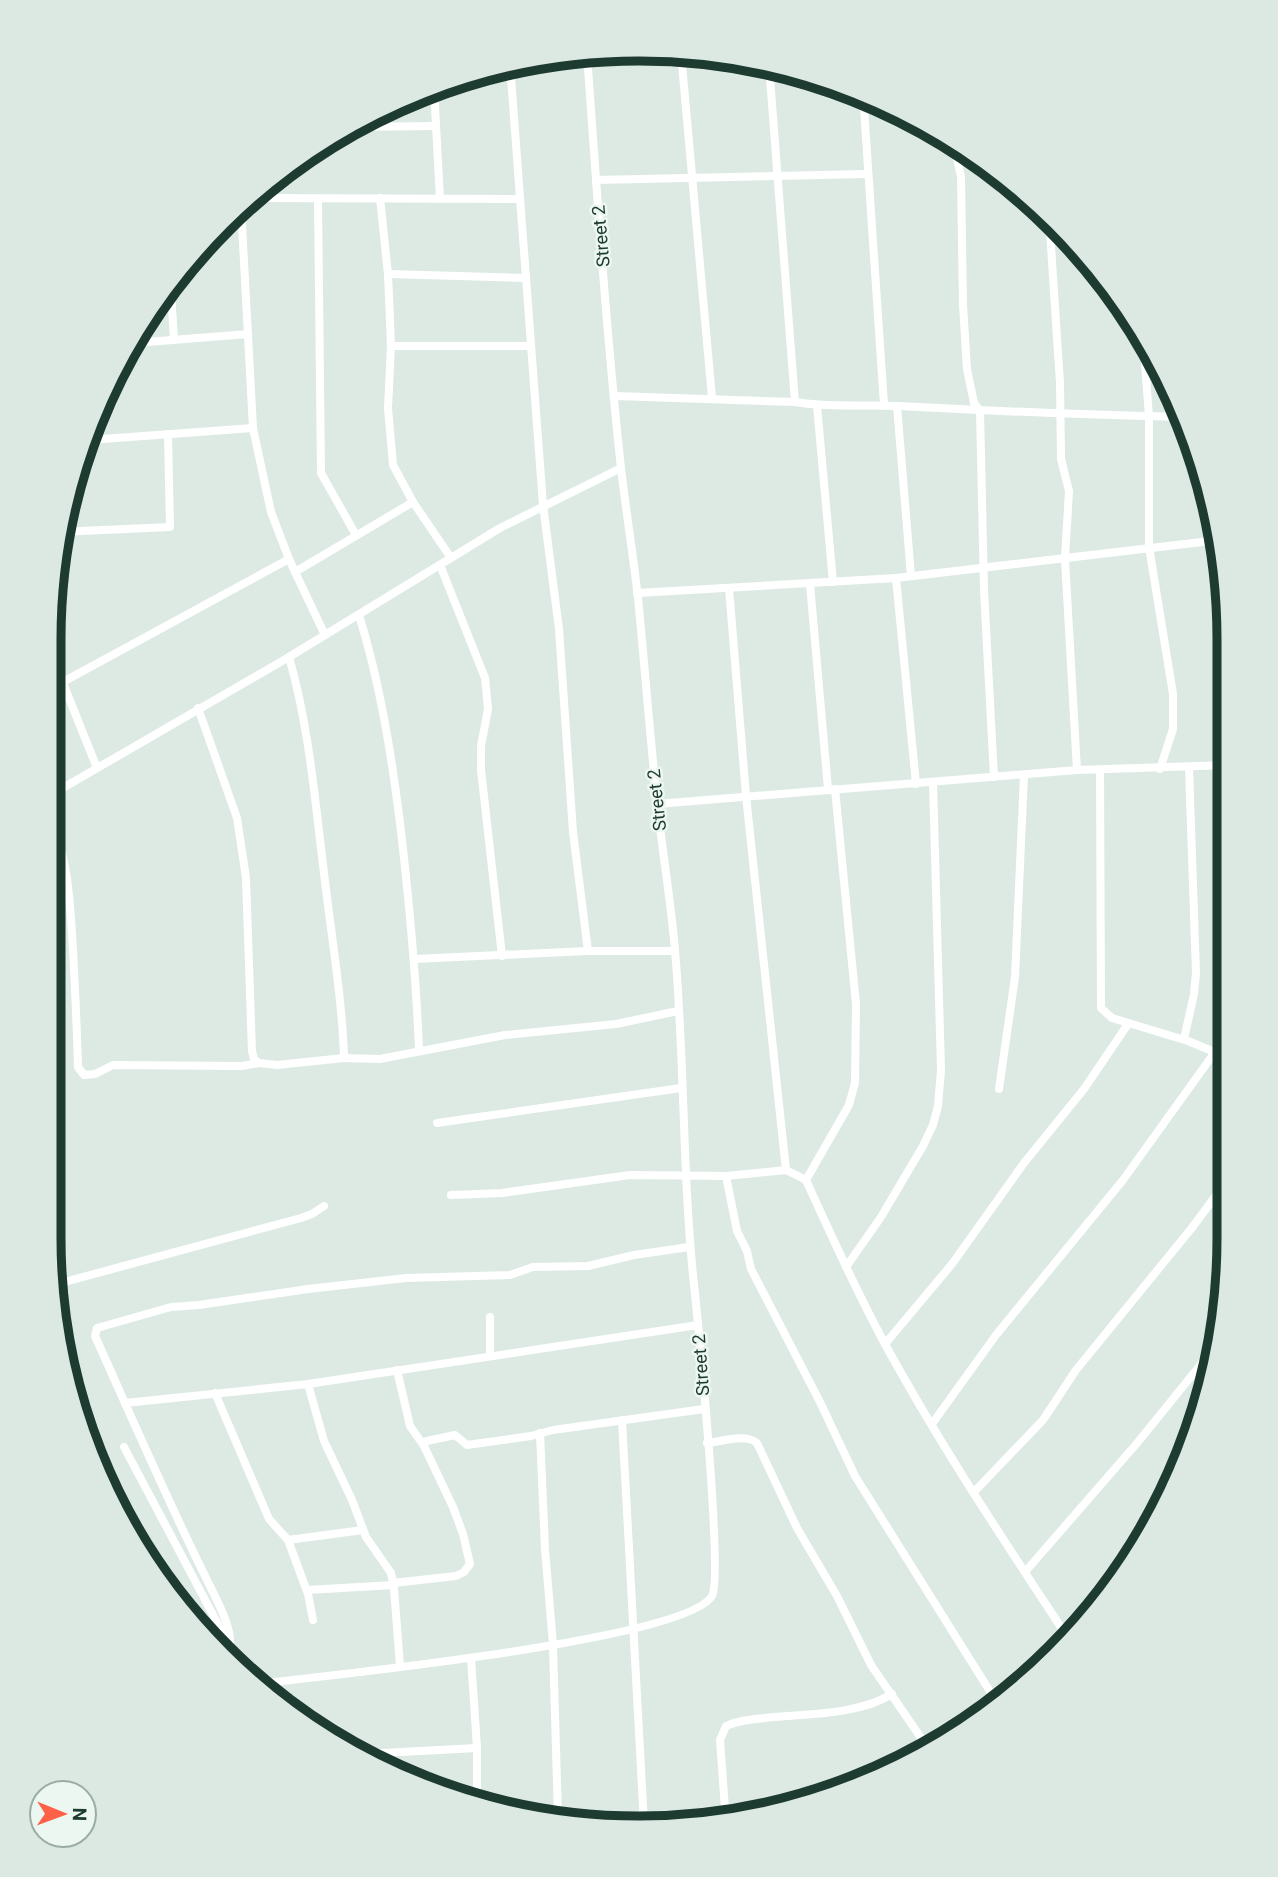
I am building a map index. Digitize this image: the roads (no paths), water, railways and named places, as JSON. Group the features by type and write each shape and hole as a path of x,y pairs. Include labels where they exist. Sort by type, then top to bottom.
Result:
{"street":[{"name":"Street 2","path":"588,63 621,468 637,593 657,804 676,951 689,1247 698,1325 714,1547 715,1587 711,1597 682,1616 633,1629"},
{"path":"682,63 712,398"},
{"path":"511,76 543,506 559,629 573,832 589,951"},
{"path":"770,76 795,402"},
{"path":"435,99 440,199"},
{"path":"864,107 884,405"},
{"path":"372,127 436,126"},
{"path":"957,157 961,177 962,280 967,369 974,403 980,411 994,777"},
{"path":"596,180 867,174"},
{"path":"266,198 520,199"},
{"path":"380,198 388,274 391,346 388,408 393,465 413,502 451,558"},
{"path":"318,199 321,473 356,534"},
{"path":"242,220 253,428 271,512 289,559 325,635"},
{"path":"1050,232 1061,413 1061,459 1069,491 1065,559 1077,770"},
{"path":"388,274 526,278"},
{"path":"172,300 174,340"},
{"path":"144,342 248,334"},
{"path":"391,346 530,346"},
{"path":"1145,361 1149,416 1149,547 1173,694 1172,729 1160,769"},
{"path":"615,396 795,402 817,406 884,405 980,411 1172,417"},
{"path":"817,406 833,582"},
{"path":"897,406 911,576"},
{"path":"97,439 253,428"},
{"path":"71,532 170,527 168,434"},
{"path":"61,789 289,657 451,558 543,506 621,468"},
{"path":"295,572 413,502"},
{"path":"637,593 896,578 1208,541"},
{"path":"97,768 61,683 289,559"},
{"path":"440,565 485,678 488,694 481,763 502,957"},
{"path":"896,578 916,784"},
{"path":"806,1180 849,1105 855,1083 856,1004 810,584"},
{"path":"729,588 746,796 786,1170"},
{"path":"359,614 374,663 389,741 415,959 419,1050"},
{"path":"289,657 297,685 315,798 344,1058"},
{"path":"198,708 237,818 246,878 252,1051 254,1059 259,1063"},
{"path":"657,804 1077,770 1217,766"},
{"path":"1184,1040 1195,994 1196,973 1189,768"},
{"path":"932,1423 996,1335 1122,1180 1215,1052 1128,1024 1105,1014 1100,1003 1100,769"},
{"path":"999,1089 1015,977 1024,775"},
{"path":"846,1267 881,1217 923,1146 933,1125 937,1106 941,1070 933,783"},
{"path":"61,848 72,928 78,1067 84,1075 95,1074 113,1065 242,1066 259,1063 295,1064 344,1058 380,1059 505,1035 616,1024 678,1011"},
{"path":"415,959 589,951 676,951"},
{"path":"885,1344 952,1264 1024,1163 1084,1089 1128,1024"},
{"path":"437,1123 681,1088"},
{"path":"451,1195 502,1193 630,1175 726,1176 786,1170 806,1180 885,1344 974,1492 1063,1631"},
{"path":"726,1176 737,1231 747,1251 751,1269 855,1476 992,1695"},
{"path":"974,1492 1043,1420 1076,1370 1217,1194"},
{"path":"63,1282 300,1219 324,1206"},
{"path":"229,1646 231,1635 220,1609 94,1336 100,1326 171,1307 199,1306 308,1289 406,1278 510,1275 533,1267 588,1266 634,1255 689,1247"},
{"path":"490,1317 490,1355"},
{"path":"125,1403 308,1384 698,1325"},
{"path":"1025,1573 1138,1443 1203,1361"},
{"path":"307,1590 456,1576 464,1572 470,1564 453,1507 422,1442 410,1426 397,1370"},
{"path":"308,1384 324,1441 363,1530 387,1566 393,1584 400,1666"},
{"path":"215,1393 269,1519 288,1540 307,1590 313,1620"},
{"path":"422,1442 455,1435 467,1445 704,1409"},
{"path":"622,1420 643,1816"},
{"path":"540,1433 545,1549 553,1644 558,1810"},
{"path":"707,1443 746,1438 757,1443 797,1528 837,1596 871,1665 923,1741"},
{"path":"124,1447 229,1646"},
{"path":"288,1540 363,1530"},
{"path":"271,1683 471,1658 633,1629"},
{"path":"471,1658 477,1792"},
{"path":"725,1809 720,1740 726,1726 747,1720 872,1704 892,1694"},
{"path":"378,1753 477,1748"}]}
